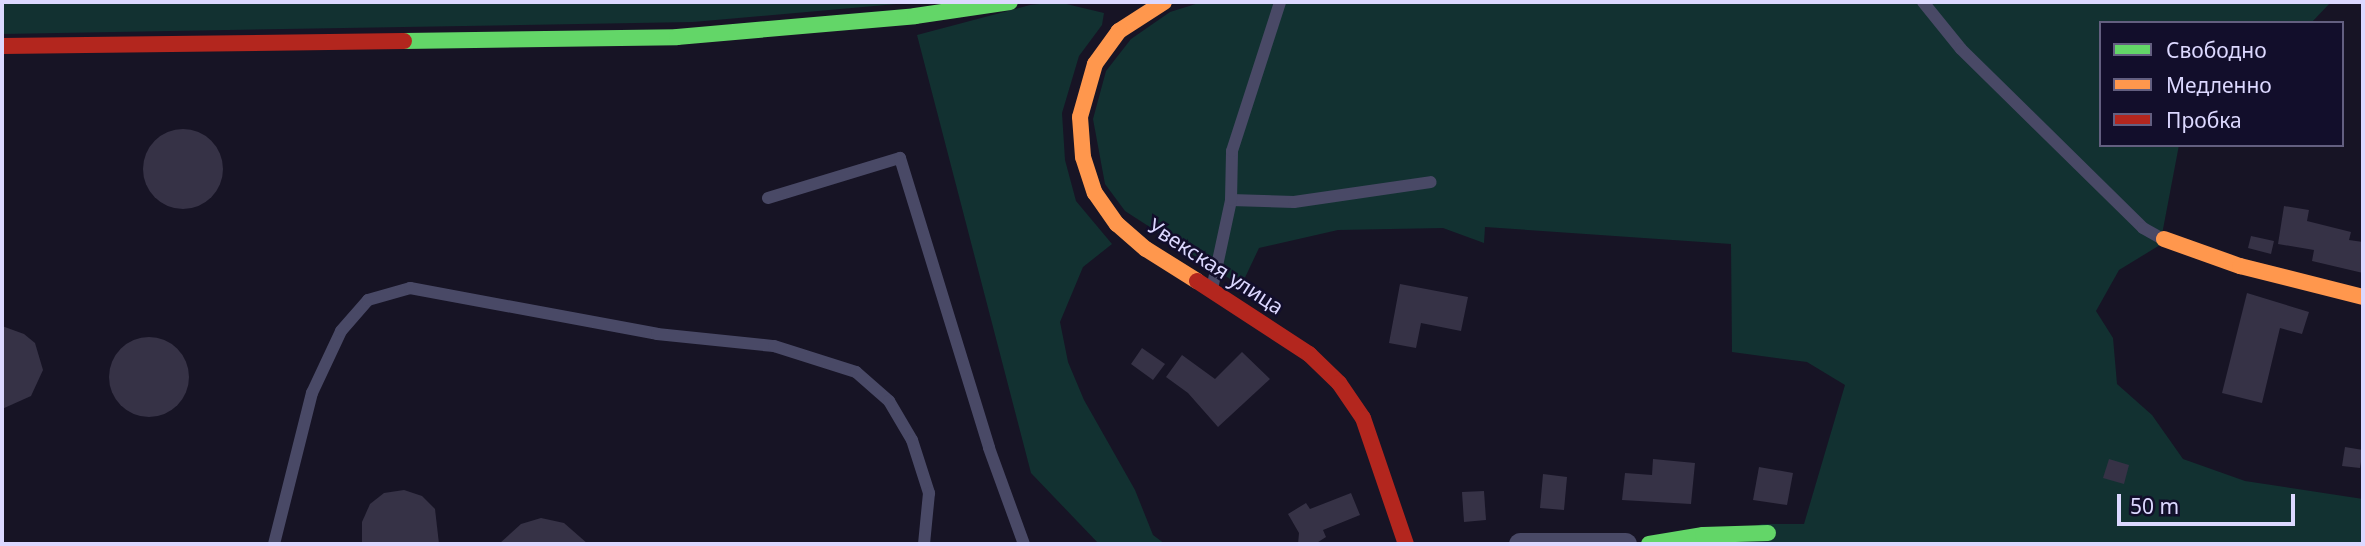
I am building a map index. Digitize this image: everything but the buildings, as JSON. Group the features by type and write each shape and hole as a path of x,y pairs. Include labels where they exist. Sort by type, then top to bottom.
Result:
{"street":[{"path":"2,46 677,37 915,16 1010,2"},
{"name":"Увекская улица","path":"1164,2 1133,12 1095,64 1080,117 1083,157 1095,192 1117,224 1211,292 1290,340 1339,383 1363,418 1406,544"},
{"path":"2164,239 2240,266 2363,297"},
{"path":"1649,544 1703,535 1768,533"},
{"path":"1520,544 1625,544"}],"lane":[{"path":"1211,292 1231,200 1231,151 1280,2"},
{"path":"1923,2 1961,50 2143,228 2164,239"},
{"path":"768,198 900,158 989,448 1024,544"},
{"path":"1231,200 1294,202 1431,182"},
{"path":"274,544 312,393 341,331 368,300 410,288 657,334 774,346 856,372 889,401 912,440 929,492 924,544"}],"green space":[{"path":"2,2 919,2 693,22 2,34"},
{"path":"1058,2 1104,13 1102,25 1079,56 1062,113 1065,160 1076,201 1112,244 1083,267 1060,322 1068,362 1084,400 1135,490 1153,535 1165,544 1099,544 1031,473 917,35 1030,5"},
{"path":"1202,2 2331,2 2313,21 2099,21 2099,147 2179,147 2160,245 2119,270 2096,311 2113,338 2117,384 2152,415 2183,459 2245,481 2363,499 2363,544 1689,544 1762,524 1804,524 1845,385 1807,362 1732,352 1731,244 1485,227 1484,243 1443,228 1338,230 1259,248 1241,286 1125,211 1105,184 1093,119 1106,71 1131,39 1170,12"}],"traffic: fast":[{"path":"404,41 677,37 915,16 1010,2"},
{"path":"1649,544 1703,535 1768,533"}],"traffic: slow":[{"path":"1164,2 1119,31 1095,64 1080,117 1083,157 1095,193 1117,224 1146,249 1197,281"},
{"path":"2164,239 2240,266 2363,297"}],"traffic: jam":[{"path":"2,46 404,41"},
{"path":"1197,281 1309,354 1339,383 1363,418 1406,544"}]}
